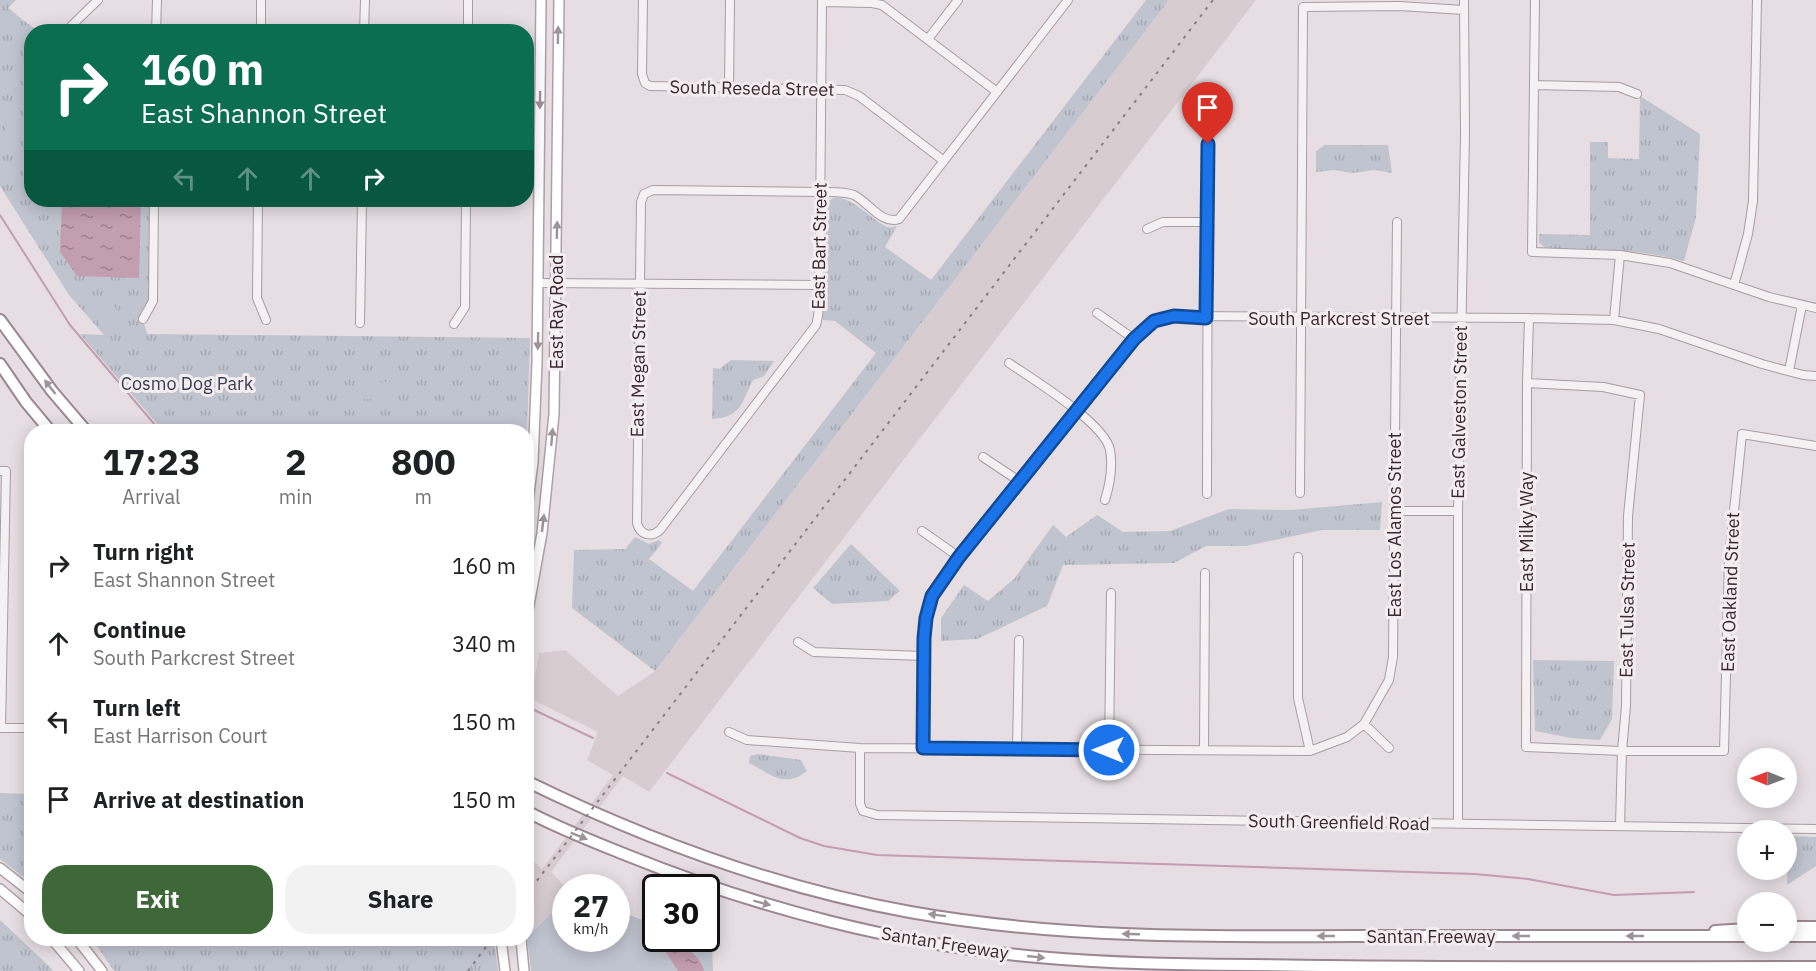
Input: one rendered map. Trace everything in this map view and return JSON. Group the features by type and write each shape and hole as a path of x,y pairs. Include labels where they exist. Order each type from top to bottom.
{"highway":[{"path":"0,320 52,391 80,424"},
{"path":"0,364 44,424"},
{"name":"Santan Freeway","path":"534,785 583,808 768,878 900,910 944,916 1064,931 1190,937 1737,936"},
{"name":"Santan Freeway","path":"534,815 555,827 664,870 751,900 865,929 935,943 1037,957 1153,963 1538,968 1816,967"},
{"path":"1797,927 1816,927"},
{"path":"1690,936 1737,928"},
{"path":"1797,936 1816,936"},
{"path":"1538,968 1602,971"}],"main road":[{"name":"East Ray Road","path":"534,440 541,0"},
{"name":"East Ray Road","path":"534,578 542,533 555,414 559,0"},
{"path":"0,868 24,887"},
{"path":"0,889 24,909"},
{"path":"58,946 79,971"},
{"path":"82,946 102,971"},
{"path":"502,946 505,971"},
{"path":"521,946 524,971"}],"street":[{"path":"73,24 98,0"},
{"path":"156,24 157,0"},
{"path":"261,0 261,24"},
{"path":"364,24 365,0"},
{"path":"468,0 468,24"},
{"name":"South Reseda Street","path":"643,0 642,75 645,83 658,87 842,89 856,94 944,161"},
{"path":"729,88 730,0"},
{"path":"928,39 958,0"},
{"path":"820,192 850,194 885,219 896,220 1068,0"},
{"name":"East Galveston Street","path":"1458,824 1458,511 1465,133 1464,0"},
{"path":"1535,0 1532,252 1620,255 1670,263 1769,297 1816,308"},
{"path":"1734,285 1748,234 1753,201 1757,0"},
{"path":"822,1 882,5 997,92"},
{"name":"East Bart Street","path":"645,534 654,534 660,530 812,332 818,316 822,1"},
{"path":"1300,493 1303,7 1399,3 1464,10"},
{"path":"1534,85 1619,87 1637,94"},
{"path":"1207,494 1208,125"},
{"name":"East Megan Street","path":"645,534 640,531 637,524 640,202 646,192 653,190 820,192"},
{"path":"143,319 153,302 154,207"},
{"path":"258,207 257,298 266,320"},
{"path":"360,323 362,207"},
{"path":"454,324 465,307 466,207"},
{"path":"1147,229 1163,222 1207,222"},
{"name":"East Los Alamos Street","path":"1365,724 1389,680 1393,657 1397,222"},
{"path":"1614,321 1620,255"},
{"path":"538,283 819,285"},
{"path":"1789,371 1802,305"},
{"path":"1097,313 1134,339"},
{"name":"South Parkcrest Street","path":"923,748 923,656 926,618 932,596 959,557 1134,339 1154,321 1174,316 1206,318 1528,318 1614,321 1659,328 1762,364 1816,375"},
{"name":"East Milky Way","path":"1528,318 1526,747 1622,751"},
{"path":"1009,363 1076,411 1102,433 1110,448 1111,481 1105,500"},
{"name":"East Tulsa Street","path":"1527,383 1603,387 1640,395 1628,516 1626,706 1620,826"},
{"name":"East Oakland Street","path":"1622,751 1724,751 1729,560 1742,434 1816,446"},
{"path":"983,457 1019,482"},
{"path":"3,471 1,728 24,728"},
{"path":"1394,511 1458,511"},
{"path":"922,531 959,557"},
{"path":"1299,557 1298,698 1310,751"},
{"path":"1204,750 1205,573"},
{"path":"1109,750 1111,593"},
{"path":"1017,750 1019,640"},
{"path":"798,642 814,652 923,656"},
{"path":"729,732 747,740 860,747 1310,751 1347,737 1365,724 1389,748"},
{"name":"South Greenfield Road","path":"860,747 860,804 863,811 877,815 1816,829"}],"shaded area":[{"path":"1169,0 1256,0 649,792 623,776 551,872 553,874 552,913 534,932 534,862 542,869 613,775 587,760 598,732 534,700 534,682 539,653 565,650 618,696 655,671"}],"green space":[{"name":"Cosmo Dog Park","path":"0,0 16,0 8,8 28,24 24,24 24,207 154,207 153,301 143,319 147,334 530,338 527,424 157,424 80,334 104,335 69,295 0,186"},
{"path":"1146,0 1169,0 655,671 572,608 574,550 625,549 635,537 649,544 659,540 662,543 649,559 693,591 876,353 835,321 823,320 825,206 831,199 847,200 882,224 889,227 897,226 885,247 931,280"},
{"path":"1640,96 1700,134 1696,217 1684,261 1615,250 1546,249 1539,242 1539,234 1590,235 1590,142 1608,142 1608,158 1639,159"},
{"path":"10,117 24,123 24,131 16,151 0,144"},
{"path":"1325,145 1388,145 1392,173 1374,170 1352,173 1334,170 1316,172 1316,151"},
{"path":"109,298 125,324 107,336 91,310"},
{"path":"731,360 774,361 764,376 753,380 743,402 735,412 722,418 712,419 713,368 719,369"},
{"path":"359,382 392,382 391,400 358,399"},
{"path":"1382,502 1380,530 1322,530 1246,546 1206,546 1174,563 1063,565 1047,606 977,639 941,641 941,618 964,585 988,601 1015,578 1053,525 1066,537 1097,515 1123,532 1170,531 1229,509 1291,510"},
{"path":"851,544 900,591 888,601 832,604 813,588"},
{"path":"1533,660 1614,661 1612,719 1600,740 1571,738 1535,731"},
{"path":"758,754 801,760 807,771 791,779 778,778 749,763 750,756"},
{"path":"0,793 24,794 24,878 0,859"},
{"path":"1797,836 1816,837 1816,866 1797,878"},
{"path":"552,912 552,952 630,952 630,915 642,920 642,952 712,952 713,971 531,971 528,946 534,946 534,931"},
{"path":"0,920 24,943 24,946 28,946 53,971 0,971"},
{"path":"97,946 495,946 498,971 114,971"}],"water":[{"path":"62,207 141,207 139,278 77,276 60,252"},
{"path":"666,952 691,952 704,971 678,971"}],"waterway":[{"path":"0,215 70,325 154,424"},
{"path":"534,710 593,738"},
{"path":"667,773 800,838 824,846 877,855 1475,874 1528,879 1614,895 1694,892"}],"railway":[{"path":"534,885 1213,0"},
{"path":"468,971 487,946"}],"route":[{"path":"1109,750 923,748 923,656 926,618 932,596 959,557 1134,339 1154,321 1174,316 1206,318 1208,144"}]}
